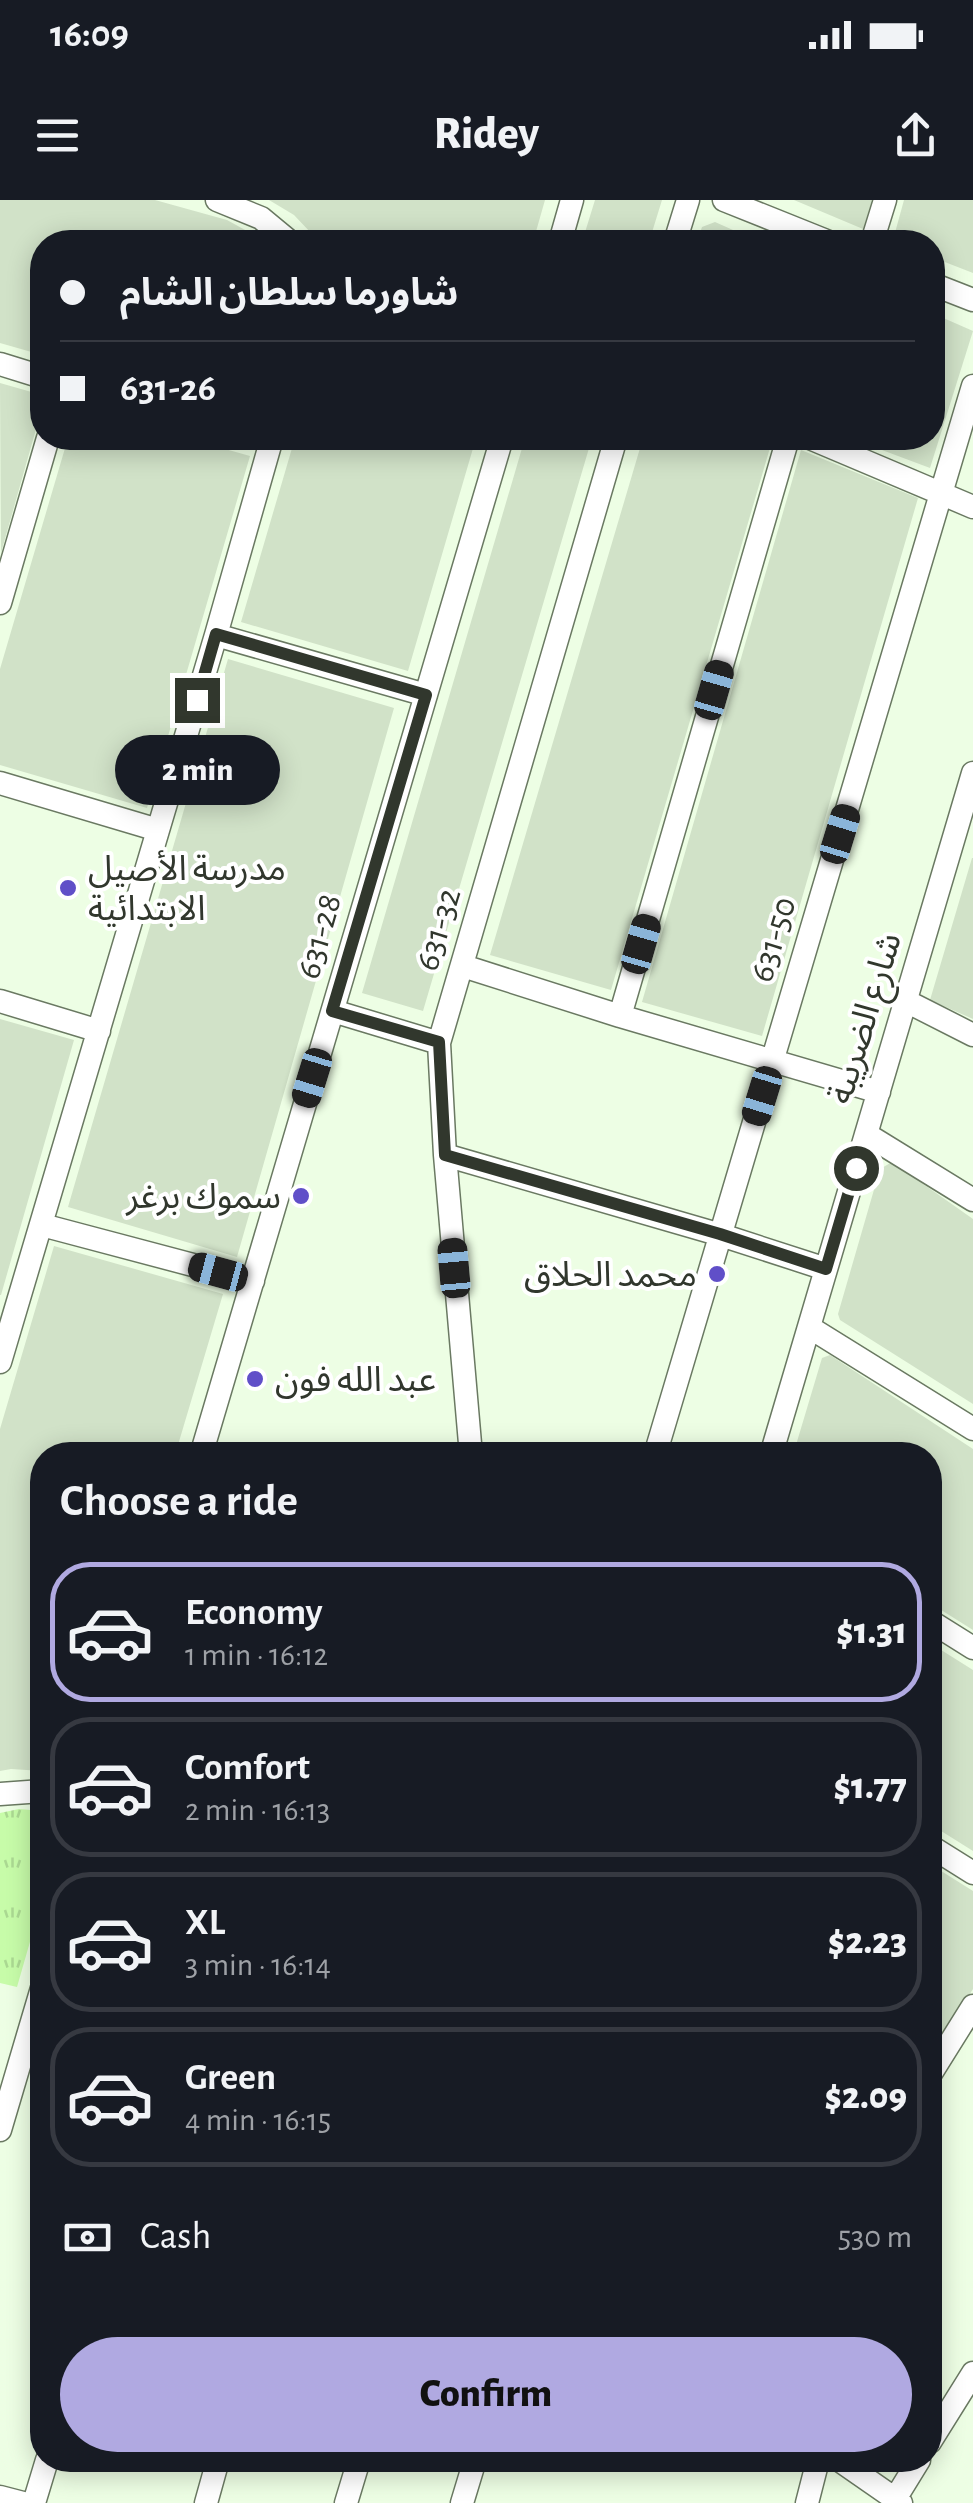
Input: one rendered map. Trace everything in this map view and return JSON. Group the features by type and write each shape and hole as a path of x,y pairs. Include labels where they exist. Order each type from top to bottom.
{"street":[{"path":"216,200 261,218 276,230"},
{"path":"563,230 572,200"},
{"path":"679,230 688,200"},
{"path":"724,200 798,230"},
{"path":"876,230 886,200"},
{"path":"945,289 973,300"},
{"path":"0,364 30,373"},
{"name":"631-50","path":"659,1442 973,386"},
{"path":"0,603 45,450"},
{"path":"0,1362 216,634 261,450"},
{"name":"631-28","path":"206,1442 498,450"},
{"name":"631-32","path":"469,1442 439,1042 612,450"},
{"path":"620,1016 785,450"},
{"path":"838,450 973,506"},
{"path":"216,634 426,695"},
{"name":"شارع الضريبة","path":"776,1442 878,1092 967,815 973,773"},
{"path":"0,783 158,830"},
{"path":"462,966 878,1092"},
{"path":"906,1001 973,1035"},
{"path":"0,1002 99,1031"},
{"path":"332,1011 439,1042"},
{"path":"866,1134 973,1200"},
{"path":"445,1155 720,1234 826,1269"},
{"path":"42,1224 252,1281"},
{"path":"809,1328 973,1429"},
{"path":"942,1629 973,1648"},
{"path":"0,1794 30,1792"},
{"path":"942,1854 973,1874"},
{"path":"942,2053 973,2006"},
{"path":"0,2130 30,2029"},
{"path":"942,2423 973,2373"},
{"path":"34,2503 43,2472"},
{"path":"206,2503 215,2472"},
{"path":"346,2503 355,2472"},
{"path":"462,2503 471,2472"},
{"path":"806,2503 815,2472"},
{"path":"857,2472 898,2501 913,2472"},
{"path":"0,2497 24,2503"}],"green space":[{"path":"30,1810 30,1942 17,1987 0,1983 0,1813"}],"building":[{"path":"0,200 155,200 227,220 245,230 30,230 30,352 0,343"},
{"path":"269,200 545,200 536,230 308,230 294,215"},
{"path":"595,200 662,200 653,230 586,230"},
{"path":"794,200 872,200 863,229"},
{"path":"904,200 973,200 973,273 945,262 945,230 896,230"},
{"path":"715,222 733,230 701,230"},
{"path":"945,319 973,331 945,420"},
{"path":"0,383 30,392 30,450 1,553"},
{"path":"64,450 229,450 250,456 147,808 0,765 0,669"},
{"path":"291,450 472,450 408,671 241,622"},
{"path":"521,450 588,450 423,1011 362,993"},
{"path":"639,450 769,450 611,990 490,955"},
{"path":"801,450 918,498 762,1036 642,1002"},
{"path":"882,450 936,450 930,468"},
{"path":"228,659 394,708 237,1257 68,1207"},
{"path":"973,858 973,1019 930,1000"},
{"path":"0,1019 74,1040 1,1295 0,1295"},
{"path":"892,1162 973,1219 973,1404 840,1320 838,1314 880,1169"},
{"path":"54,1246 223,1294 179,1442 30,1442 30,1770 0,1771 0,1429"},
{"path":"830,1355 973,1449 973,1630 942,1611 942,1442 797,1442 822,1358"},
{"path":"942,1651 973,1670 973,1851 942,1832"},
{"path":"942,1872 973,1891 973,1989 942,2038"}],"place":[{"name":"مدرسة الأصيل الابتدائية","path":"68,888"},
{"name":"سموك برغر","path":"301,1196"},
{"name":"محمد الحلاق","path":"717,1274"},
{"name":"عبد الله فون","path":"255,1379"}],"route":[{"path":"197,700 216,634 426,695 332,1011 439,1042 445,1155 720,1234 826,1269 856,1168"}]}
